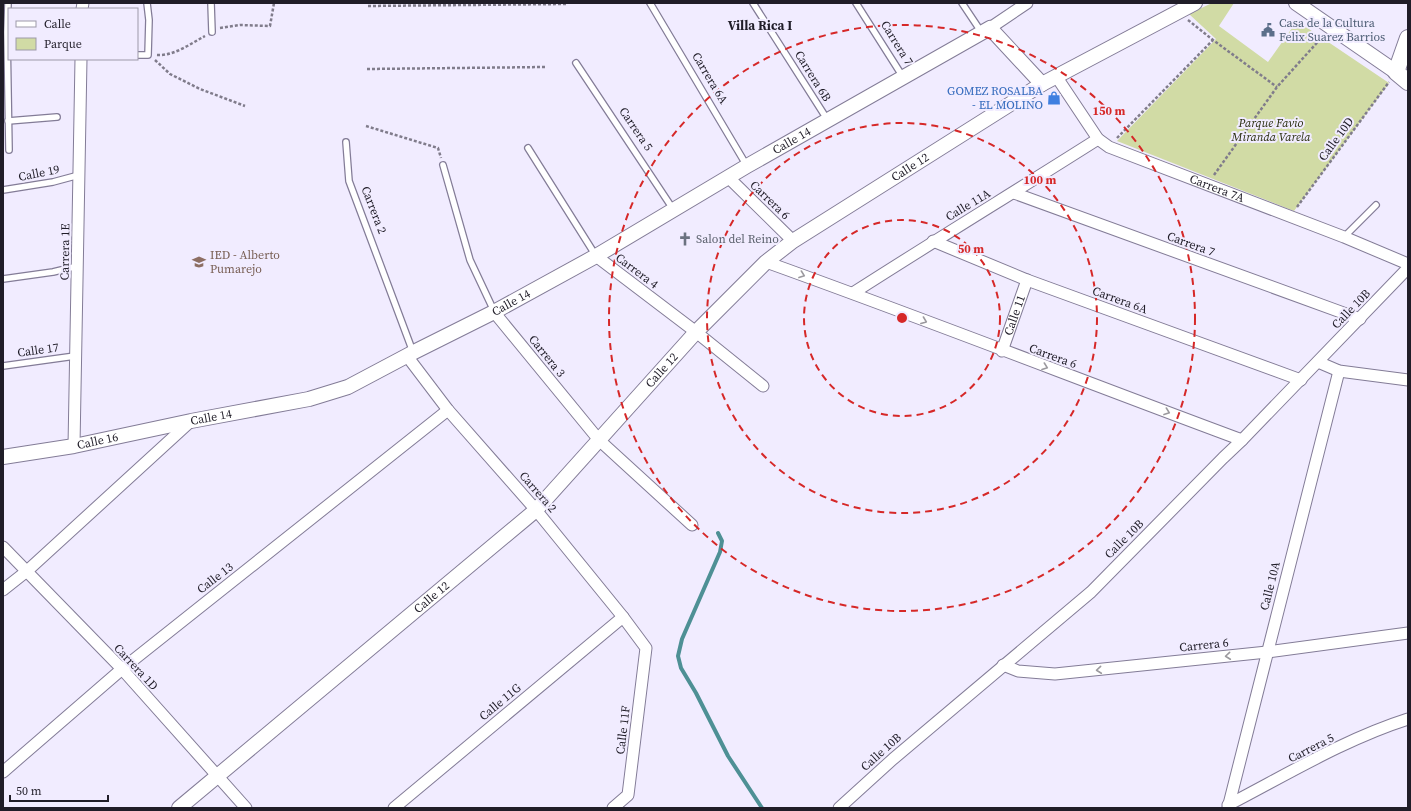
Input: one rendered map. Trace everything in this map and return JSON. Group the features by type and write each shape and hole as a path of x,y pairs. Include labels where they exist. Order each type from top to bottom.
{"main road":[{"path":"1402,77 1408,38"}],"street":[{"name":"Calle 14","path":"3,590 27,571 191,421 309,399 348,387 494,312 596,256 748,166 986,30 1027,3"},
{"name":"Calle 12","path":"179,808 536,510 696,332 766,262 793,241 1042,84 1195,3"},
{"path":"1296,3 1402,77"},
{"path":"986,30 1042,84"},
{"name":"Carrera 1E","path":"74,446 81,60"},
{"name":"Carrera 7A","path":"1056,76 1098,139 1109,147 1344,237 1408,264"},
{"name":"Calle 11A","path":"853,293 933,241 1014,193 1098,139"},
{"name":"Carrera 6","path":"728,178 793,241"},
{"name":"Carrera 7","path":"1014,193 1360,319"},
{"name":"Carrera 6A","path":"933,241 1027,280 1301,380"},
{"name":"Carrera 4","path":"596,256 696,332 763,386"},
{"name":"Carrera 6","path":"766,262 853,293 1002,351 1242,440"},
{"name":"Calle 10B","path":"839,808 893,759 1090,592 1301,380 1408,268"},
{"name":"Calle 11","path":"1002,351 1027,280"},
{"name":"Carrera 3","path":"494,312 599,440 692,525"},
{"name":"Carrera 2","path":"410,354 448,410 536,510 623,617 646,648"},
{"path":"1318,362 1339,371 1408,380"},
{"name":"Calle 10A","path":"1228,807 1339,371"},
{"name":"Calle 13","path":"3,772 122,669 448,410"},
{"name":"Calle 16","path":"3,457 74,446 191,421"},
{"name":"Carrera 1D","path":"3,548 122,669 246,808"},
{"name":"Calle 11G","path":"394,808 623,617"},
{"name":"Carrera 6","path":"1003,665 1018,671 1055,674 1267,652 1408,633"},
{"name":"Calle 11F","path":"627,808 646,648"},
{"name":"Carrera 5","path":"1228,807 1336,749 1388,726 1408,719"},
{"path":"613,808 628,795"}],"lane":[{"path":"8,3 9,150"},
{"path":"138,54 148,55 149,20 147,3"},
{"path":"211,3 212,32"},
{"name":"Carrera 6A","path":"650,3 748,166"},
{"name":"Carrera 6B","path":"753,3 828,121"},
{"name":"Carrera 7","path":"856,3 903,77"},
{"path":"962,3 986,30"},
{"name":"Carrera 5","path":"576,63 674,210"},
{"path":"8,121 57,117"},
{"name":"Carrera 2","path":"346,142 349,181 410,354"},
{"name":"Carrera 4","path":"528,148 596,256"},
{"name":"Carrera 3","path":"443,165 470,260 494,312"},
{"name":"Calle 19","path":"3,190 53,182 80,175"},
{"path":"1344,237 1376,205"},
{"path":"3,279 52,272 78,266"},
{"name":"Calle 17","path":"3,366 75,356"}],"path":[{"path":"368,6 567,4"},
{"path":"1178,11 1213,40 1277,87"},
{"path":"1207,185 1277,87 1331,26"},
{"path":"1109,147 1213,40"},
{"path":"148,55 170,74 200,89 245,106"},
{"path":"367,69 546,67"},
{"name":"Calle 10D","path":"1290,216 1402,77"},
{"path":"366,126 438,148 443,165"}],"green space":[{"name":"Parque Favio Miranda Varela","path":"1212,3 1234,3 1219,26 1268,62 1297,21 1389,83 1294,211 1117,141 1216,39 1189,14"}],"waterway":[{"path":"718,533 722,541 720,552 682,639 678,656 681,668 696,693 728,756 762,808"}],"place":[{"name":"Casa de la Cultura Felix Suarez Barrios","path":"1268,30"},
{"name":"GOMEZ ROSALBA - EL MOLINO","path":"1054,98"},
{"name":"Salon del Reino","path":"685,239"},
{"name":"IED - Alberto Pumarejo","path":"199,262"}],"district":[{"name":"Villa Rica I","path":"760,25"}]}
